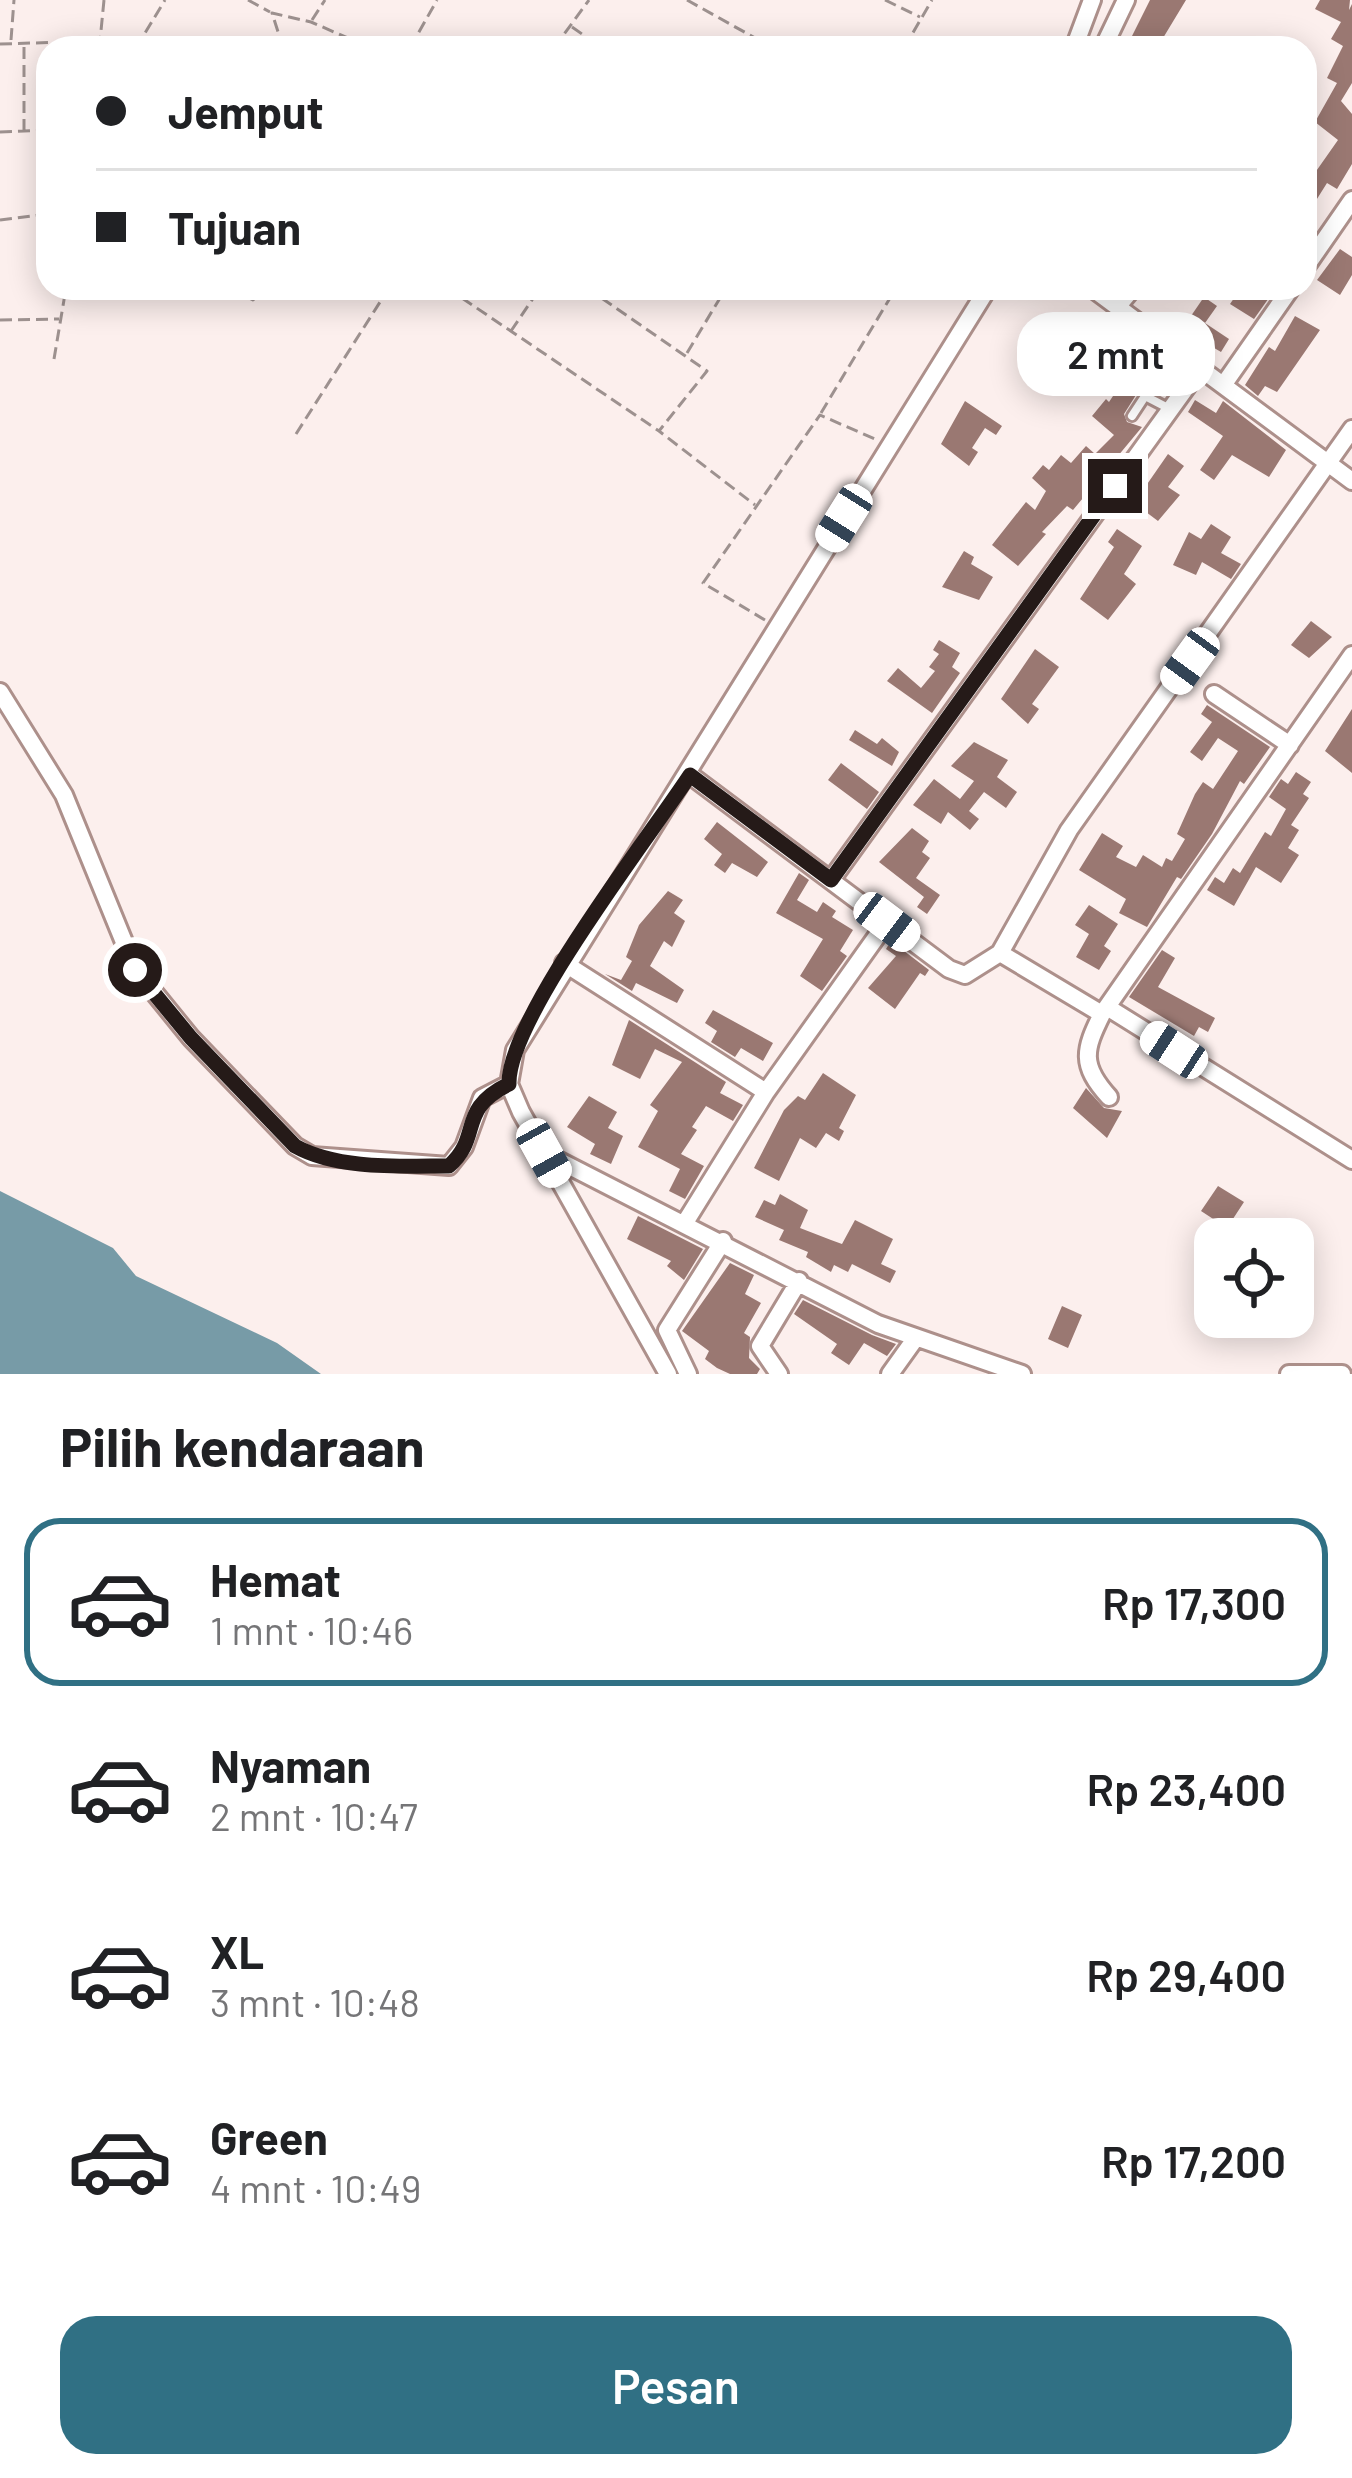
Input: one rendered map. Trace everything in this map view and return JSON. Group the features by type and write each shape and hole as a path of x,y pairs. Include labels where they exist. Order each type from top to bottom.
{"street":[{"path":"1078,36 1092,0"},
{"path":"1109,36 1126,0"},
{"path":"1317,251 1352,200"},
{"path":"668,1374 509,1084 514,1050 564,964 690,775 776,626 980,300"},
{"path":"1108,300 1338,469"},
{"path":"1117,307 1123,300"},
{"path":"1224,384 1283,300"},
{"path":"831,880 1201,368"},
{"path":"690,775 965,975 1000,953 1069,830 1338,469 1352,429"},
{"path":"1109,1097 1085,1062 1085,1048 1105,1011 1352,655"},
{"path":"0,692 64,795 135,970 191,1038 295,1146 312,1156 383,1165 449,1166 464,1147 475,1109 509,1084"},
{"path":"1214,694 1290,745"},
{"path":"686,1221 766,1091 887,922"},
{"path":"1000,953 1352,1160"},
{"path":"564,964 766,1091"},
{"path":"544,1153 915,1339 1022,1374"},
{"path":"688,1374 667,1330 722,1240"},
{"path":"778,1374 761,1355 760,1346 799,1281"},
{"path":"890,1374 915,1339"},
{"path":"1289,1374 1342,1374"}],"lane":[{"path":"1132,416 1155,381"},
{"path":"1145,395 1172,410"}],"path":[{"path":"10,44 14,0"},
{"path":"100,36 104,0"},
{"path":"143,36 164,0"},
{"path":"248,0 272,13 343,36"},
{"path":"311,22 325,0"},
{"path":"417,36 437,0"},
{"path":"563,36 589,0"},
{"path":"687,0 751,36"},
{"path":"885,0 922,18"},
{"path":"911,36 932,0"},
{"path":"272,13 279,36"},
{"path":"570,26 585,36"},
{"path":"24,43 24,131"},
{"path":"0,44 36,43"},
{"path":"0,132 36,130"},
{"path":"0,220 36,216"},
{"path":"54,359 64,300"},
{"path":"296,434 381,300"},
{"path":"465,300 659,430 757,506"},
{"path":"511,331 532,300"},
{"path":"604,300 707,371 659,430"},
{"path":"685,356 720,300"},
{"path":"776,626 704,583 820,415 889,300"},
{"path":"0,320 61,319"},
{"path":"820,415 889,446"}],"water":[{"path":"0,1191 113,1248 136,1276 277,1343 321,1374 0,1374"}],"building":[{"path":"1150,0 1186,0 1164,36 1132,36"},
{"path":"1320,0 1350,0 1349,10 1352,4 1352,83 1341,101 1352,114 1352,164 1337,189 1327,183 1317,199 1317,170 1338,140 1317,118 1337,83 1327,78 1343,46 1331,39 1341,22 1315,9"},
{"path":"1340,249 1352,257 1352,275 1340,295 1317,280"},
{"path":"1202,300 1208,300 1217,306 1205,323 1229,339 1221,352 1182,329"},
{"path":"1233,300 1267,300 1254,319 1230,304"},
{"path":"1295,316 1320,330 1277,392 1265,386 1258,396 1245,385 1269,347 1275,351"},
{"path":"1147,345 1182,371 1173,384 1154,371 1148,376 1124,414 1127,422 1142,427 1073,510 1067,506 1042,532 1046,534 1018,566 992,545 1026,502 1035,510 1046,491 1032,478 1043,465 1049,470 1061,455 1071,463 1086,446 1095,454 1114,435 1092,416 1106,399 1109,402"},
{"path":"1195,400 1216,413 1223,401 1286,450 1269,477 1232,455 1214,480 1200,470 1223,436 1188,412"},
{"path":"965,401 1002,426 996,435 985,428 972,448 978,452 969,466 941,444"},
{"path":"1168,454 1184,466 1168,487 1180,495 1158,521 1134,503"},
{"path":"1211,524 1231,537 1221,553 1241,564 1231,579 1202,562 1196,575 1173,565 1189,532 1201,539"},
{"path":"1117,529 1142,546 1124,574 1136,584 1108,620 1080,599 1114,547 1108,542"},
{"path":"964,551 974,557 971,564 993,577 979,600 942,587"},
{"path":"1311,621 1332,637 1309,658 1291,645"},
{"path":"939,640 960,653 952,667 960,673 932,713 887,681 898,668 921,688 935,671 929,667 939,654 933,650"},
{"path":"1035,649 1059,667 1032,704 1039,709 1028,724 1001,699"},
{"path":"1207,705 1270,747 1244,784 1240,781 1212,834 1181,879 1177,877 1147,927 1119,913 1126,899 1079,870 1102,833 1123,846 1116,857 1136,867 1143,855 1162,867 1166,858 1172,861 1185,839 1177,834 1195,794 1203,782 1213,789 1238,751 1218,738 1202,761 1190,752 1212,722 1201,714"},
{"path":"1352,709 1352,773 1325,751"},
{"path":"855,730 877,744 882,738 899,752 892,766 849,740"},
{"path":"974,742 1008,760 997,777 1017,792 1006,808 984,792 969,811 979,819 970,830 948,812 941,824 913,805 934,779 960,799 974,781 951,766"},
{"path":"841,763 879,792 867,809 828,780"},
{"path":"1296,772 1311,782 1303,794 1309,798 1291,825 1299,830 1288,848 1299,855 1281,883 1256,867 1234,906 1207,890 1215,877 1224,883 1233,868 1240,873 1265,832 1271,836 1286,809 1269,797 1281,779 1288,784"},
{"path":"717,822 768,862 757,877 732,863 725,873 714,865 722,854 704,839"},
{"path":"912,828 929,841 922,852 930,858 916,878 940,895 927,914 917,907 924,897 879,862"},
{"path":"799,873 809,880 797,900 817,912 823,902 836,911 832,917 853,930 840,951 847,956 822,991 800,976 823,939 776,913"},
{"path":"668,891 683,900 674,913 685,921 672,947 664,941 650,966 684,990 677,1003 636,983 632,991 605,974 621,980 632,961 626,957 639,925"},
{"path":"1089,905 1118,924 1104,946 1111,951 1099,970 1076,957 1089,934 1075,925"},
{"path":"891,941 929,970 925,976 920,973 895,1009 868,988 896,956 886,949"},
{"path":"1162,950 1175,958 1158,987 1215,1018 1208,1032 1199,1027 1194,1036 1129,997"},
{"path":"713,1010 773,1043 763,1061 741,1048 735,1057 711,1042 717,1031 705,1023"},
{"path":"629,1020 726,1082 720,1093 743,1105 733,1121 706,1106 692,1127 697,1130 681,1154 704,1166 685,1199 669,1191 680,1169 638,1147 658,1111 650,1105 682,1062 655,1049 640,1079 612,1065"},
{"path":"823,1073 856,1095 839,1128 844,1131 839,1141 826,1133 816,1148 800,1138 779,1181 754,1168 784,1110 798,1096 805,1100"},
{"path":"1086,1088 1104,1108 1122,1111 1107,1138 1073,1108"},
{"path":"589,1096 617,1112 608,1128 623,1136 611,1164 590,1154 595,1144 567,1127"},
{"path":"1218,1186 1244,1202 1234,1218 1212,1218 1201,1211"},
{"path":"780,1194 808,1210 800,1228 842,1244 855,1220 893,1239 881,1264 896,1271 890,1283 852,1264 848,1272 834,1265 831,1272 806,1257 808,1252 779,1240 784,1230 755,1217 764,1200 775,1205"},
{"path":"638,1216 703,1249 684,1280 667,1266 671,1261 627,1239"},
{"path":"730,1263 754,1275 745,1294 761,1303 744,1333 750,1337 749,1358 760,1369 757,1374 730,1374 717,1368 705,1359 709,1351 682,1331"},
{"path":"803,1300 896,1344 887,1356 864,1343 849,1365 831,1353 837,1344 794,1314"},
{"path":"1062,1306 1082,1315 1068,1348 1048,1339"}],"route":[{"path":"135,970 191,1038 295,1146 312,1156 449,1166 464,1147 482,1099 509,1084 514,1050 564,964 690,775 831,880 1115,486"}]}
